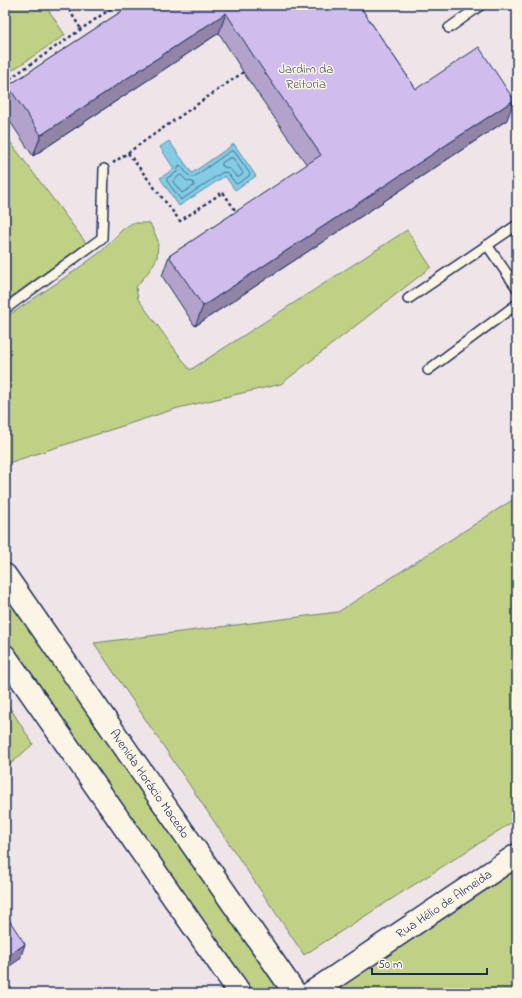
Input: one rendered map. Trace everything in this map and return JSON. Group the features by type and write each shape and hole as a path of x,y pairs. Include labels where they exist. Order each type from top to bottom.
{"street":[{"name":"Avenida Horácio Macedo","path":"5,575 295,993"},
{"path":"5,656 240,993"},
{"name":"Rua Hélio de Almeida","path":"311,993 517,855"}],"lane":[{"path":"449,28 481,5"},
{"path":"5,309 102,238 104,169"},
{"path":"408,299 517,225"},
{"path":"487,245 517,288"},
{"path":"428,370 517,304"}],"path":[{"path":"66,5 81,29"},
{"path":"5,82 116,5"},
{"path":"104,169 247,70"},
{"path":"128,153 180,221 223,192 240,219"}],"shaded area":[{"path":"5,5 517,5 517,993 5,993"}],"green space":[{"path":"5,5 45,5 65,35 5,75"},
{"path":"5,135 86,243 5,301"},
{"path":"132,223 150,223 158,241 157,258 150,270 136,287 138,299 190,370 407,230 431,267 281,384 178,408 5,464 5,318 102,251 122,230"},
{"path":"517,497 517,819 304,955 94,643 338,612"},
{"path":"5,575 295,993 240,993 5,656"},
{"path":"5,700 33,744 5,769"},
{"path":"517,866 517,993 317,993"}],"water":[{"path":"169,141 192,173 234,144 256,176 235,190 225,176 179,206 160,178 174,169 160,147"}],"building":[{"path":"131,5 359,5 416,89 479,47 514,100 203,306 169,256 321,155 226,13 41,135 8,86"},
{"path":"5,914 25,944 5,958"}],"park label":[{"name":"Jardim da Reitoria","path":"306,76"}]}
